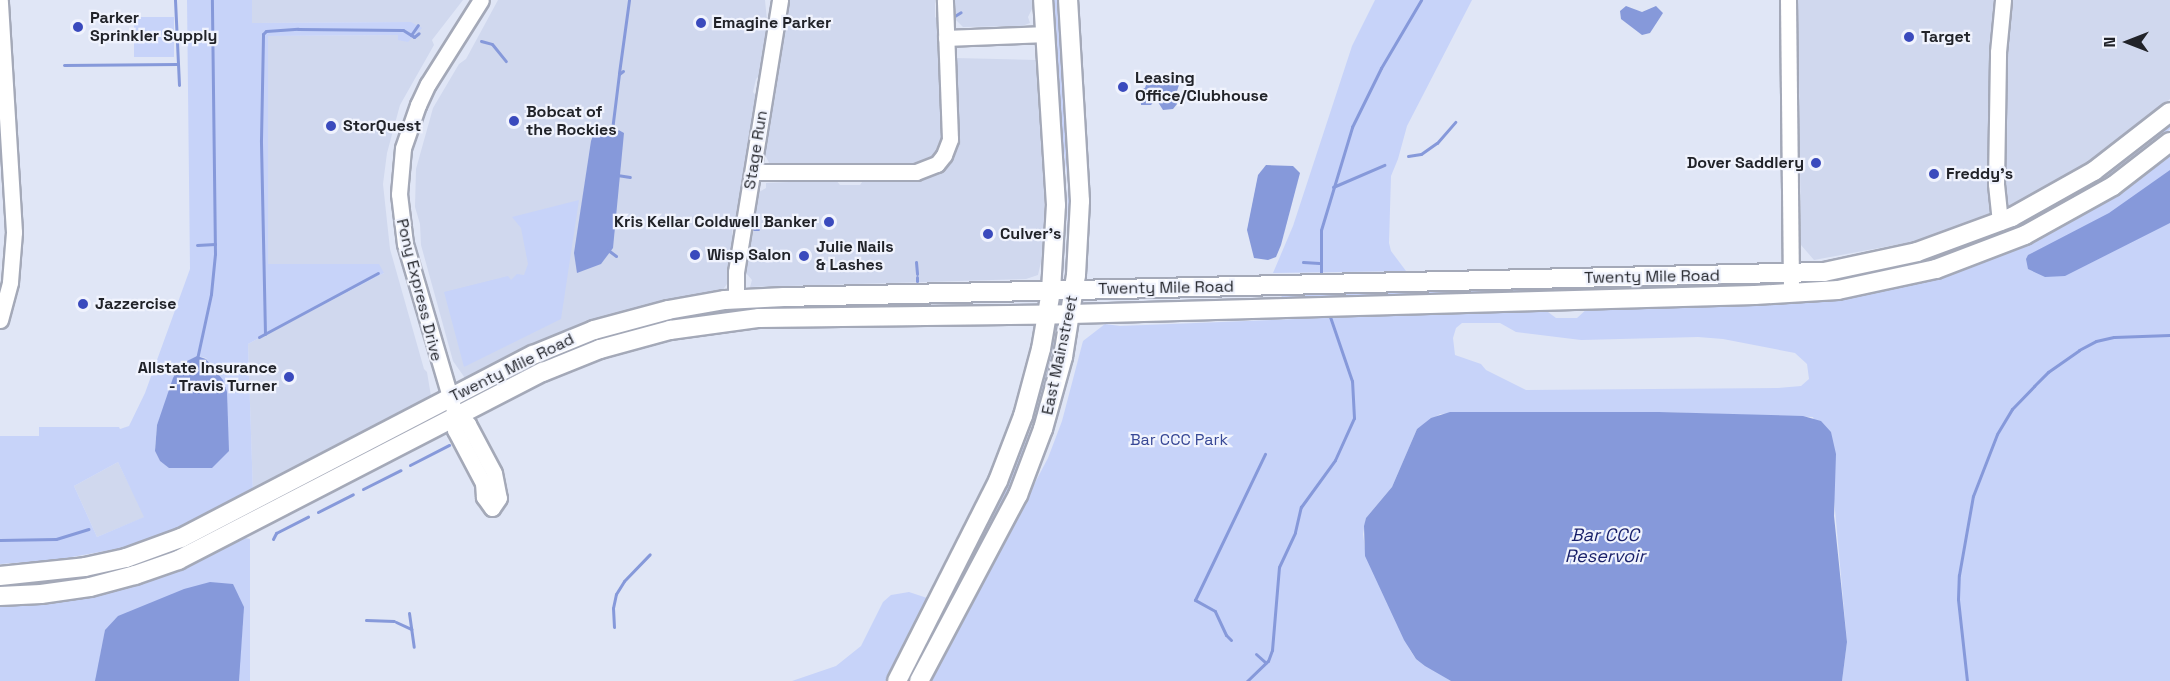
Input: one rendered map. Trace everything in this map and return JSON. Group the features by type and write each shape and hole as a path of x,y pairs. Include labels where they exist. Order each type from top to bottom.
{"main road":[{"name":"East Mainstreet","path":"897,681 1003,468 1027,403 1047,315 1051,291 1056,184 1044,0"},
{"name":"East Mainstreet","path":"919,681 1002,528 1025,478 1054,394 1074,290 1080,186 1068,0"},
{"name":"Twenty Mile Road","path":"0,576 65,571 150,550 205,525 532,355 594,330 686,306 736,300 1824,272 1885,260 1954,240 2000,222 2050,197 2094,171 2170,112"},
{"name":"Twenty Mile Road","path":"0,596 41,594 90,587 178,560 537,375 585,354 646,336 699,324 759,318 1047,315 1838,290 1894,279 1966,259 2038,229 2113,186 2170,142"},
{"path":"1894,279 1904,268 1993,240 2000,229 2000,222"}],"street":[{"path":"0,0 14,232 0,320"},
{"name":"Pony Express Drive","path":"456,417 448,398 405,244 399,210 399,177 406,138 423,94 481,0"},
{"name":"Stage Run","path":"736,300 736,272 780,0"},
{"path":"753,172 788,174 916,172 933,167 944,155 950,139 945,0"},
{"path":"1788,0 1791,293"},
{"path":"2000,222 1996,184 1998,52 2003,0"},
{"path":"946,38 1046,34"},
{"path":"456,417 468,424 496,480 499,498 492,508 484,497 480,476 455,430 456,417"}],"shaded area":[{"path":"252,0 463,0 432,40 434,45 400,105 387,153 383,184 390,249 424,369 427,372 431,396 425,403 253,493 248,344 384,273 268,264 268,36 398,35 408,42 411,22 252,23"},
{"path":"498,0 765,0 768,30 761,74 756,79 753,92 757,97 737,220 732,226 733,245 727,284 722,291 467,381 453,361 421,245 420,224 415,207 416,169 433,108 459,64 466,59"},
{"path":"788,0 935,0 935,17 939,20 944,137 934,158 916,166 770,165 763,150"},
{"path":"951,0 1033,0 1033,7 1028,17 1030,23 1022,26 963,27 953,17"},
{"path":"1798,0 2170,0 2170,99 2111,148 2056,183 1978,220 1917,241 1814,260 1801,245"},
{"path":"955,58 1037,60 1045,189 1043,253 1038,275 1026,279 750,287 752,280 746,273 759,192 766,188 766,183 836,180 840,185 860,185 864,179 939,168"},
{"path":"118,462 145,517 97,537 74,486"}],"green space":[{"path":"187,0 252,0 252,23 411,22 422,28 408,42 398,40 398,35 268,36 268,264 379,264 384,273 248,344 253,493 169,535 133,546 55,560 0,564 0,436 39,436 39,427 119,427 120,429 129,426 145,393 190,269","holes":["197,356 206,358 213,369 212,468 170,468 160,461 155,451 157,425 182,364","118,462 144,517 97,537 74,486"]},
{"path":"1050,0 1062,0 1072,152 1070,258 1067,271 1068,183 1056,88"},
{"path":"1375,0 1472,0 1407,126 1391,176 1389,243 1391,251 1406,271 1273,273 1293,226 1352,46"},
{"path":"134,17 174,17 174,57 134,57"},
{"path":"2170,124 2170,129 2155,145 2105,184 2004,236 2007,229 2093,183"},
{"name":"Bar CCC Park","path":"2170,150 2170,681 1842,681 1847,642 1834,499 1813,417 1659,412 1475,412 1440,414 1417,429 1392,487 1366,518 1363,534 1366,556 1410,650 1416,659 1451,681 930,681 1048,458 1062,421 1083,341 1105,324 1120,326 1544,309 1556,318 1577,318 1588,308 1927,278","holes":["1462,323 1500,323 1516,332 1581,340 1698,337 1723,339 1795,353 1807,364 1809,379 1801,386 1778,388 1526,390 1486,370 1481,364 1455,355 1453,338 1456,328"]},
{"path":"579,200 561,319 464,367 444,292 508,276 511,280 517,274 524,275 528,264 521,228 512,217"},
{"path":"1684,283 1636,291 1283,299 1280,294"},
{"path":"869,304 870,309 753,312 550,360 590,340 622,328 722,307"},
{"path":"1052,337 1055,340 1047,375 1007,502 912,681 904,681"},
{"path":"241,537 250,539 250,681 0,681 0,603"},
{"path":"909,592 927,598 927,608 888,681 792,681 836,666 861,646 883,602 891,595"}],"water":[{"path":"1626,6 1642,12 1656,6 1663,13 1650,33 1642,35 1621,19 1620,11"},
{"path":"1176,81 1179,85 1175,97 1177,104 1173,109 1163,110 1156,99 1151,105 1141,105 1140,89 1145,88 1146,85 1167,84"},
{"path":"615,128 624,133 613,248 601,264 577,273 574,253 591,141 594,133 601,129"},
{"path":"1266,165 1293,166 1300,173 1281,245 1276,257 1268,260 1254,258 1247,230 1258,175"},
{"path":"2170,170 2170,223 2065,276 2045,277 2028,269 2026,259 2028,255 2109,213"},
{"path":"197,356 206,359 223,380 227,392 229,451 212,468 169,468 160,461 155,451 157,425 173,378 181,364"},
{"name":"Bar CCC Reservoir","path":"1450,412 1659,412 1803,416 1821,421 1831,432 1836,454 1834,516 1847,642 1842,681 1451,681 1425,666 1416,659 1404,640 1365,556 1364,526 1366,518 1392,487 1417,429 1431,418"},
{"path":"210,582 233,584 244,607 239,681 95,681 105,630 118,616 184,589"}],"waterway":[{"path":"175,0 179,85"},
{"path":"197,359 211,294 215,254 212,0"},
{"path":"619,73 629,0"},
{"path":"1321,278 1321,230 1352,127 1381,68 1421,0"},
{"path":"953,17 961,12"},
{"path":"411,35 418,25"},
{"path":"265,334 261,140 263,34 266,31 298,29 403,30 414,37 419,33"},
{"path":"481,41 492,44 506,61"},
{"path":"64,65 177,64"},
{"path":"612,130 619,74 623,71"},
{"path":"1408,156 1421,154 1437,143 1455,122"},
{"path":"1333,187 1384,165"},
{"path":"617,175 630,177"},
{"path":"613,223 623,224"},
{"path":"197,245 215,244"},
{"path":"608,250 616,256"},
{"path":"916,262 917,274"},
{"path":"1303,262 1319,263"},
{"path":"259,337 378,273"},
{"path":"1247,681 1268,661 1272,650 1279,567 1295,532 1301,507 1335,460 1354,418 1352,381 1329,314"},
{"path":"1967,681 1958,599 1959,575 1973,496 1997,434 2012,409 2034,386 2048,372 2079,350 2096,341 2114,337 2170,335"},
{"path":"410,465 449,445"},
{"path":"1231,640 1226,635 1215,611 1195,600 1265,454"},
{"path":"363,489 401,470"},
{"path":"318,512 353,494"},
{"path":"273,539 276,533 308,517"},
{"path":"0,540 56,539 88,529"},
{"path":"614,627 613,608 616,594 624,581 650,554"},
{"path":"409,613 414,647"},
{"path":"366,620 394,621"},
{"path":"396,622 411,629"},
{"path":"1256,654 1266,663"}],"place":[{"name":"Emagine Parker","path":"701,23"},
{"name":"Parker Sprinkler Supply","path":"78,27"},
{"name":"Target","path":"1909,37"},
{"name":"Leasing Office/Clubhouse","path":"1123,87"},
{"name":"Bobcat of the Rockies","path":"514,121"},
{"name":"StorQuest","path":"331,126"},
{"name":"Dover Saddlery","path":"1816,163"},
{"name":"Freddy's","path":"1934,174"},
{"name":"Kris Kellar Coldwell Banker","path":"829,222"},
{"name":"Culver's","path":"988,234"},
{"name":"Wisp Salon","path":"695,255"},
{"name":"Julie Nails & Lashes","path":"804,256"},
{"name":"Jazzercise","path":"83,304"},
{"name":"Allstate Insurance - Travis Turner","path":"289,377"}]}
